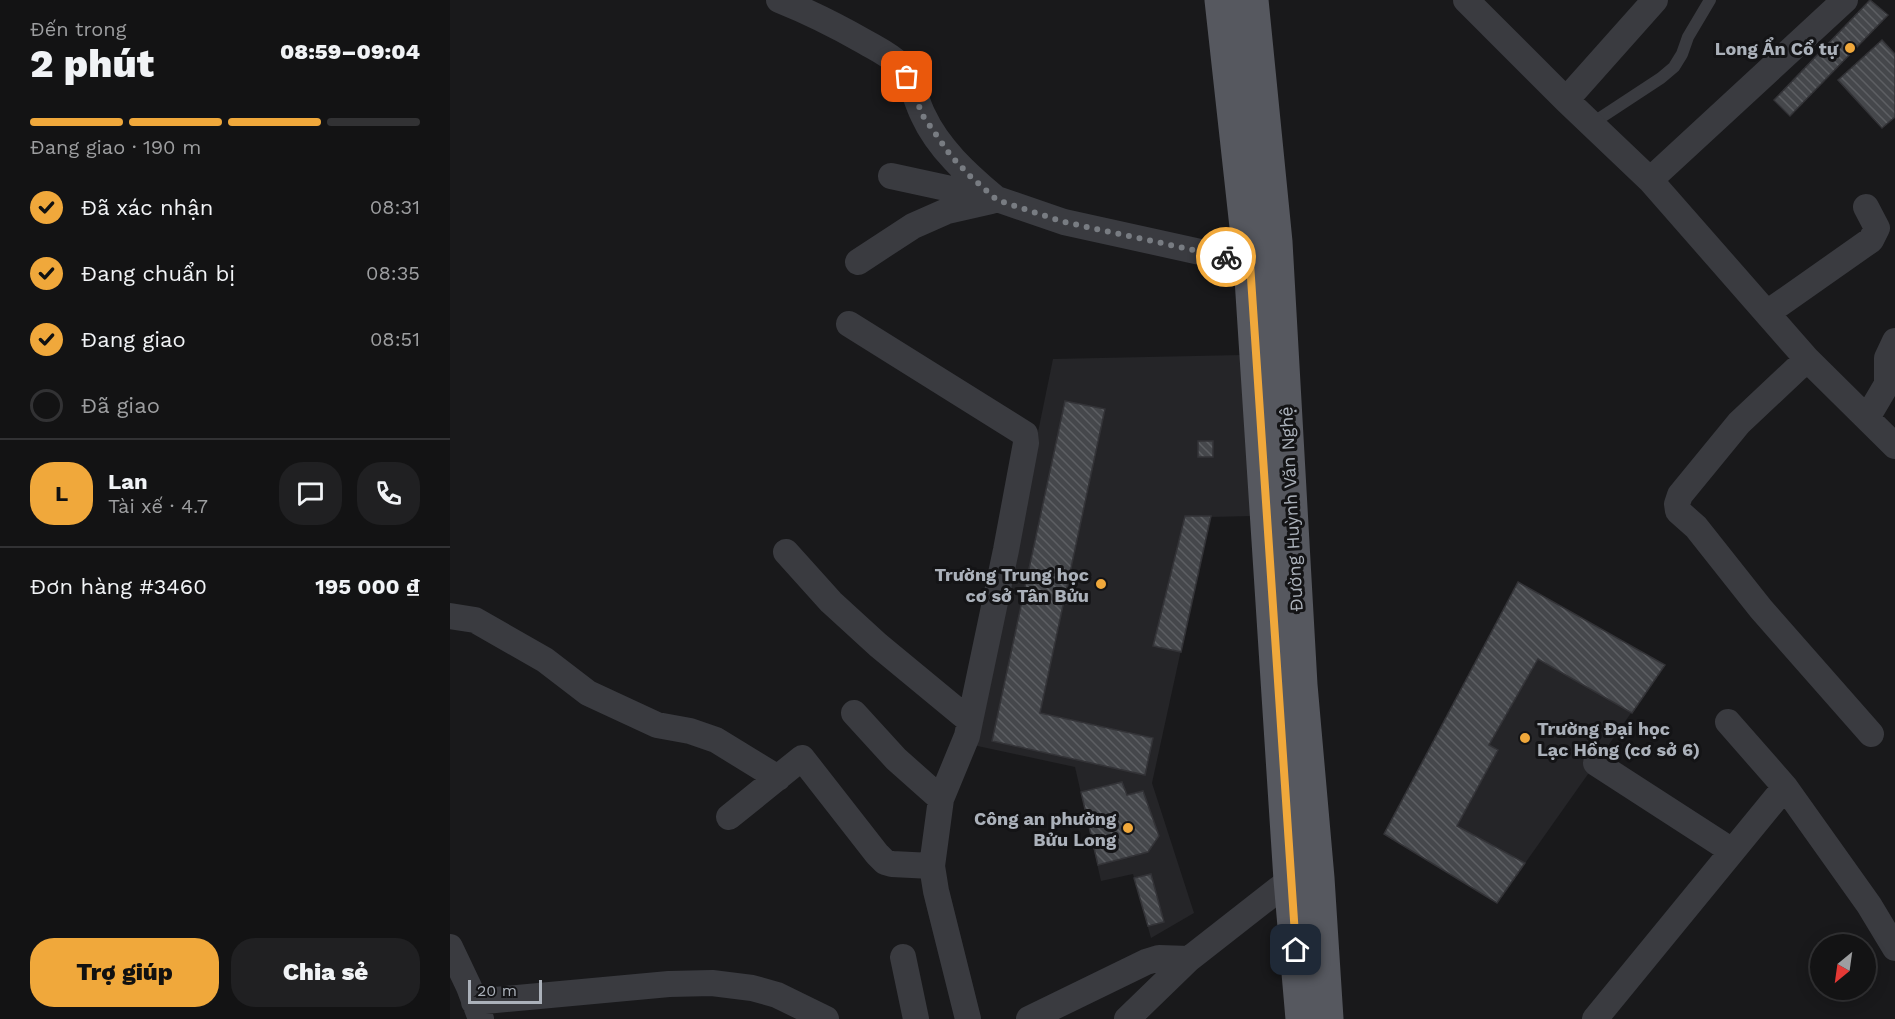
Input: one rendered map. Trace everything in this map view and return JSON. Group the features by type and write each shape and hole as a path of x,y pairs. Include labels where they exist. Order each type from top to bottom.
{"main road":[{"name":"Đường Huỳnh Văn Nghệ","path":"1221,0 1250,263 1304,879 1327,1019"},
{"name":"Đường Huỳnh Văn Nghệ","path":"1252,0 1276,242 1301,685 1304,879 1302,1019"}],"street":[{"path":"779,0 823,18 888,55 900,65 923,116 933,131 951,156 997,200"},
{"path":"1466,0 1650,180 1807,359 1895,447"},
{"path":"1566,100 1655,0"},
{"path":"1650,180 1845,0"},
{"path":"891,176 997,200 1064,222 1250,263"},
{"path":"858,262 921,222 947,211 997,200"},
{"path":"1767,313 1871,240 1877,228 1866,207"},
{"path":"849,324 1025,434 1026,443 1006,550 967,736 941,799 932,867 968,1019"},
{"path":"1867,418 1887,384 1887,358 1895,341"},
{"path":"1807,359 1739,423 1680,495 1677,504 1678,511 1696,527 1761,609 1871,734"},
{"path":"786,552 831,602 878,645 970,721"},
{"path":"450,616 475,620 545,660 588,693 657,725 690,731 716,740 778,778"},
{"path":"854,713 896,759 941,799"},
{"path":"1728,722 1785,787 1869,904 1895,948"},
{"path":"729,817 802,758 885,862 932,867"},
{"path":"1596,763 1732,851"},
{"path":"1595,1019 1785,787"},
{"path":"1127,1019 1189,959 1304,879"},
{"path":"450,947 478,1011 669,984 712,983 752,988 777,995 826,1019"},
{"path":"903,957 915,1019"},
{"path":"1029,1019 1146,962 1159,958 1189,959"}],"lane":[{"path":"1591,124 1674,67 1688,37 1710,0"}],"shaded area":[{"name":"Trường Trung học cơ sở Tân Bửu","path":"1242,355 1252,516 1210,517 1152,783 1194,913 1151,938 1133,874 1101,881 1075,767 973,745 1053,359"},
{"name":"Trường Đại học Lạc Hồng (cơ sở 6)","path":"1518,582 1665,665 1497,903 1384,834"}],"building":[{"path":"1870,0 1888,15 1790,116 1774,100"},
{"path":"1882,40 1895,54 1895,117 1882,128 1838,80"},
{"path":"1065,401 1105,409 1040,713 1153,738 1145,775 992,741"},
{"path":"1198,441 1213,441 1213,457 1198,457"},
{"path":"1185,516 1211,516 1181,652 1153,646"},
{"name":"Trường Đại học Lạc Hồng (cơ sở 6)","path":"1518,582 1665,665 1632,713 1538,659 1489,745 1498,750 1457,826 1525,863 1497,903 1384,834"},
{"path":"1122,782 1127,795 1143,791 1159,836 1148,852 1098,865 1081,792"},
{"path":"1151,874 1164,922 1148,926 1134,878"}],"way so far":[{"path":"907,77 923,116 951,156 997,200 1064,222 1226,257"}],"place":[{"name":"Long Ẩn Cổ tự","path":"1850,48"},
{"name":"Trường Trung học cơ sở Tân Bửu","path":"1101,584"},
{"name":"Trường Đại học Lạc Hồng (cơ sở 6)","path":"1525,738"},
{"name":"Công an phường Bửu Long","path":"1128,828"}],"route":[{"path":"1226,257 1250,263 1296,950"}]}
